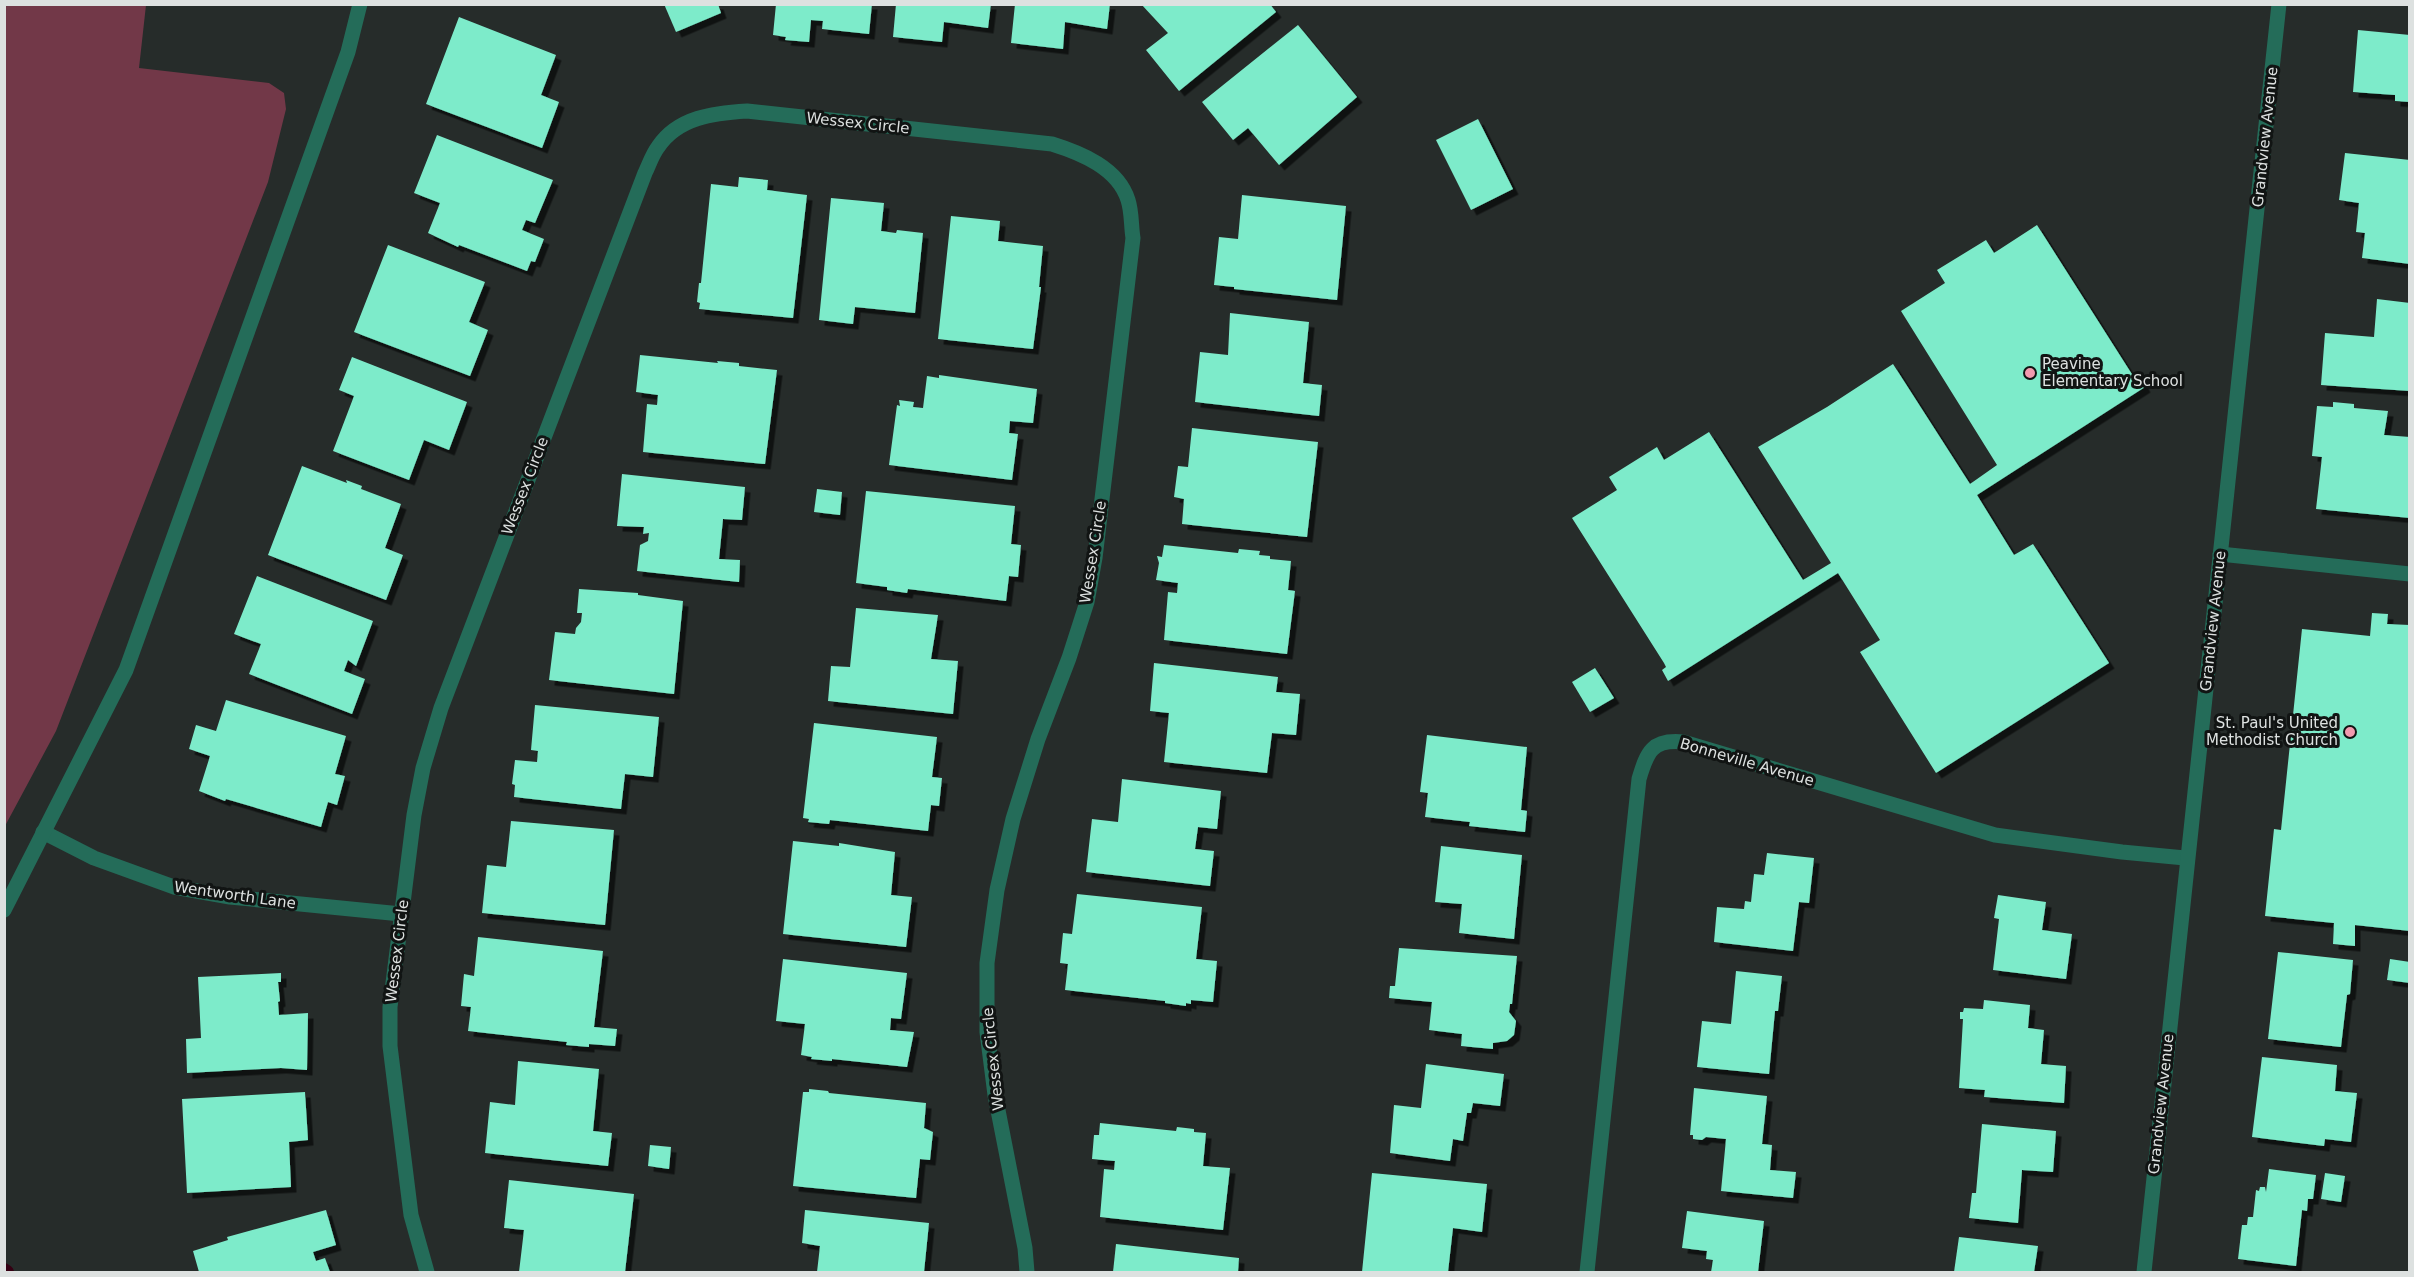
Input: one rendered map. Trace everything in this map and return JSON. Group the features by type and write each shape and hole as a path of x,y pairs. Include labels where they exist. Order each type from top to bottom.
{"street":[{"path":"4,910 126,669 348,52 360,4"},
{"name":"Grandview Avenue","path":"2144,1272 2185,858 2220,555 2278,4"},
{"name":"Wessex Circle","path":"427,1272 411,1215 390,1046 390,1007 401,914 414,815 423,768 441,708 645,173 658,146 681,124 711,114 747,111 1052,144 1081,153 1111,174 1128,200 1133,238 1095,558 1087,602 1069,658 1038,739 1013,819 997,890 987,963 987,1032 995,1095 1025,1248 1027,1272"},
{"path":"2220,555 2409,574"},
{"name":"Bonneville Avenue","path":"1587,1272 1639,779 1646,756 1654,746 1669,741 1683,742 1995,835 2101,850 2185,858"},
{"name":"Wentworth Lane","path":"43,832 94,858 174,887 230,897 401,914"}],"shaded area":[{"path":"5,4 146,5 139,68 269,83 284,93 286,109 268,182 56,731 5,826"}],"building":[{"path":"664,4 718,4 721,13 676,32"},
{"path":"776,4 872,4 869,34 822,29 823,21 811,20 809,42 785,40 786,37 773,35"},
{"path":"896,4 991,4 988,28 944,22 942,42 893,37"},
{"path":"1015,4 1110,4 1107,29 1065,22 1063,49 1011,43"},
{"path":"1141,4 1270,4 1276,12 1179,91 1146,50 1168,33"},
{"path":"459,17 556,55 541,95 559,102 542,148 426,104"},
{"path":"1298,25 1357,97 1279,165 1248,128 1233,140 1202,102"},
{"path":"2358,30 2410,35 2410,102 2395,101 2395,95 2353,92"},
{"path":"1478,119 1513,189 1471,210 1436,140"},
{"path":"437,135 553,180 535,223 526,220 522,230 544,239 535,262 531,261 527,271 459,245 458,247 428,233 440,203 414,193"},
{"path":"2345,153 2410,160 2410,264 2362,258 2365,233 2356,232 2359,203 2339,200"},
{"path":"739,177 768,180 767,190 807,195 793,318 699,309 700,303 697,302 711,184 738,187"},
{"path":"1242,195 1346,206 1337,300 1214,285 1219,237 1238,239"},
{"path":"831,198 884,203 881,231 923,233 915,313 855,307 853,324 819,320"},
{"path":"951,216 1000,221 998,241 1043,246 1039,287 1041,287 1033,349 938,339"},
{"path":"2037,225 2135,379 2139,376 2145,387 1977,495 2014,555 2033,544 2109,663 1936,773 1860,652 1880,640 1838,573 1668,681 1662,670 1666,667 1664,663 1572,518 1617,490 1609,477 1657,447 1664,460 1709,432 1803,580 1831,563 1758,447 1827,407 1893,364 1970,484 1997,465 1901,311 1945,283 1937,270 1986,240 1994,253"},
{"path":"388,245 485,282 469,322 488,330 470,376 354,332"},
{"path":"2377,299 2410,303 2410,391 2321,385 2325,333 2374,337"},
{"path":"1230,313 1309,322 1303,383 1322,385 1319,416 1195,402 1200,352 1228,355"},
{"path":"640,355 739,363 739,366 777,370 765,464 643,452 647,404 657,405 658,395 636,392"},
{"path":"352,357 467,402 449,450 424,440 409,480 333,451 354,396 339,390"},
{"path":"939,375 1037,389 1033,423 1010,421 1009,433 1018,434 1012,480 889,465 897,405 900,406 899,400 914,402 913,407 923,408 927,376 939,378"},
{"path":"2333,402 2354,404 2354,408 2388,411 2384,435 2410,437 2410,518 2316,509 2322,457 2312,456 2317,406 2333,407"},
{"path":"1192,428 1318,442 1307,537 1182,524 1184,499 1174,497 1178,466 1188,467"},
{"path":"302,466 347,483 346,480 362,486 361,489 401,504 385,548 403,555 386,600 268,555"},
{"path":"622,474 745,487 742,520 723,519 719,559 740,560 739,582 637,571 640,545 648,541 649,533 643,534 644,527 617,526"},
{"path":"817,489 842,492 840,515 814,512"},
{"path":"866,491 1015,506 1011,544 1021,545 1018,577 1009,576 1006,601 908,589 907,593 887,590 887,587 856,583"},
{"path":"1164,545 1238,553 1239,549 1260,551 1259,555 1270,556 1270,559 1291,561 1288,590 1295,591 1287,654 1164,640 1168,592 1177,593 1178,583 1156,580 1159,563 1157,556 1162,557"},
{"path":"257,576 373,621 356,666 348,660 344,671 365,679 352,714 249,674 261,644 234,634"},
{"path":"579,589 638,593 638,595 683,601 674,694 549,680 555,632 575,634 581,622 582,613 577,613"},
{"path":"856,608 938,615 931,659 958,661 953,714 828,701 831,666 850,667"},
{"name":"St. Paul's United Methodist Church","path":"2372,613 2388,614 2387,624 2410,625 2410,931 2355,925 2355,946 2333,944 2334,923 2265,916 2274,829 2281,830 2302,629 2370,636"},
{"path":"1154,663 1278,677 1276,692 1300,694 1296,735 1272,733 1267,773 1164,762 1169,713 1150,711"},
{"path":"1595,668 1614,698 1590,712 1572,682"},
{"path":"226,700 346,736 335,774 345,776 337,805 328,802 321,827 226,799 225,801 199,791 210,756 189,749 196,725 216,731"},
{"path":"535,705 659,717 653,777 625,774 621,809 514,797 515,785 512,784 515,760 537,762 538,751 531,750"},
{"path":"814,723 937,737 932,777 942,778 939,806 931,805 928,831 830,820 829,824 808,822 809,819 803,818"},
{"path":"1427,735 1527,747 1521,810 1527,811 1525,832 1469,826 1470,822 1425,817 1428,793 1420,792"},
{"path":"1122,779 1221,791 1217,829 1198,827 1195,849 1214,851 1210,886 1086,872 1092,819 1118,822"},
{"path":"511,821 614,830 605,925 482,913 487,865 506,867"},
{"path":"793,841 839,846 839,843 895,852 891,895 912,897 906,947 783,934"},
{"path":"1441,846 1522,855 1514,939 1459,933 1462,904 1435,902"},
{"path":"1767,853 1814,858 1809,903 1799,902 1793,951 1714,942 1717,907 1744,909 1745,901 1751,902 1754,874 1764,875"},
{"path":"1077,894 1202,907 1196,959 1217,961 1213,1002 1191,1000 1191,1004 1186,1003 1186,1006 1165,1003 1165,1001 1065,990 1068,964 1060,963 1063,933 1072,934"},
{"path":"1998,895 2046,902 2042,930 2072,934 2066,979 1993,970 1999,919 1994,918"},
{"path":"478,937 603,951 594,1027 617,1029 615,1046 566,1045 567,1042 468,1031 471,1007 461,1006 464,974 474,976"},
{"path":"1399,948 1517,956 1512,1004 1510,1004 1509,1012 1516,1021 1514,1035 1507,1041 1493,1043 1493,1049 1461,1046 1462,1034 1429,1030 1432,1002 1389,998 1390,986 1395,986"},
{"path":"2278,952 2353,960 2341,1047 2268,1039"},
{"path":"783,959 907,973 901,1019 891,1018 890,1030 914,1032 907,1067 811,1059 812,1057 801,1055 805,1024 776,1021"},
{"path":"2390,959 2410,962 2410,983 2387,980"},
{"path":"1736,971 1782,976 1778,1011 1775,1011 1769,1074 1697,1067 1702,1021 1731,1024"},
{"path":"281,973 281,982 278,982 279,1015 308,1013 307,1070 281,1068 187,1073 186,1039 201,1038 198,977"},
{"path":"1984,1000 2030,1005 2028,1028 2044,1030 2041,1064 2066,1066 2064,1103 1984,1097 1985,1090 1959,1088 1963,1019 1960,1019 1960,1012 1963,1012 1964,1008 1983,1009"},
{"path":"2262,1057 2337,1065 2335,1091 2357,1093 2351,1142 2325,1139 2324,1146 2252,1137"},
{"path":"518,1061 599,1069 593,1131 612,1133 608,1166 485,1153 490,1102 515,1105"},
{"path":"1426,1064 1504,1074 1500,1106 1473,1103 1471,1113 1467,1113 1463,1141 1453,1139 1450,1161 1390,1153 1394,1105 1421,1108"},
{"path":"1694,1088 1767,1096 1762,1144 1772,1145 1770,1170 1796,1172 1793,1198 1721,1191 1726,1139 1706,1137 1702,1140 1693,1139 1693,1135 1690,1135"},
{"path":"809,1089 926,1103 924,1128 933,1132 930,1160 920,1159 916,1198 793,1186 803,1092 809,1092"},
{"path":"305,1092 308,1140 289,1142 291,1187 187,1193 182,1099"},
{"path":"1100,1123 1176,1131 1177,1127 1206,1133 1203,1166 1230,1168 1223,1230 1100,1217 1104,1169 1114,1170 1115,1161 1092,1159 1094,1135 1099,1135"},
{"path":"1982,1124 2056,1131 2053,1172 2022,1170 2018,1223 1969,1218 1972,1193 1976,1193"},
{"path":"650,1145 671,1147 669,1169 648,1166"},
{"path":"2269,1169 2316,1175 2313,1199 2308,1199 2307,1211 2302,1210 2296,1266 2238,1259 2242,1225 2247,1225 2248,1217 2253,1217 2256,1190 2259,1191 2260,1187 2265,1187 2266,1192"},
{"path":"1372,1173 1487,1184 1482,1232 1453,1228 1448,1272 1362,1272"},
{"path":"2325,1173 2345,1176 2341,1202 2321,1199"},
{"path":"509,1180 634,1194 625,1272 519,1272 524,1230 504,1228"},
{"path":"326,1210 336,1245 313,1252 316,1261 325,1258 330,1272 199,1272 193,1251 228,1240 227,1237"},
{"path":"805,1210 929,1223 924,1272 817,1272 820,1246 802,1243"},
{"path":"1687,1211 1764,1221 1758,1272 1711,1272 1713,1260 1706,1259 1707,1251 1682,1248"},
{"path":"1959,1237 2038,1246 2034,1272 1954,1272"},
{"path":"1116,1244 1239,1258 1238,1272 1113,1272"}],"place":[{"name":"Peavine Elementary School","path":"2030,373"},
{"name":"St. Paul's United Methodist Church","path":"2350,732"}]}
